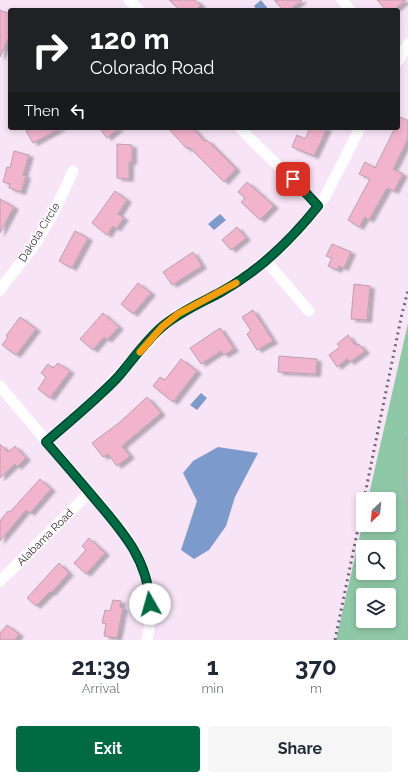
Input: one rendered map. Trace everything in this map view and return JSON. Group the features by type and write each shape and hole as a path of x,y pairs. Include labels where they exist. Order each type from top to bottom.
{"street":[{"path":"129,0 137,8"},
{"path":"342,0 348,8"},
{"path":"400,58 408,44"},
{"path":"242,130 293,179 318,206"},
{"path":"46,442 100,395 162,327 178,314 220,293 243,278 280,249 305,223 326,195 359,130"},
{"name":"Dakota Circle","path":"0,290 30,250 48,222 73,171"},
{"path":"266,261 309,311"},
{"path":"0,386 123,532 135,550 145,571 150,593 151,615 147,640"},
{"name":"Alabama Road","path":"0,581 89,492"}],"path":[{"path":"408,435 403,444 408,524"}],"green space":[{"path":"408,323 408,640 336,640 356,553 356,580 396,580 396,540 359,540 361,532 396,532 396,492 370,492"}],"water":[{"path":"261,0 267,8 256,8 254,6"},
{"path":"220,214 226,220 214,230 208,224"},
{"path":"201,393 207,398 197,410 190,405"},
{"path":"218,447 258,453 235,497 226,526 209,550 194,559 181,550 197,501 183,473 193,461"}],"building":[{"path":"169,0 195,0 201,5 198,8 178,8"},
{"path":"274,0 302,0 292,8 281,8"},
{"path":"377,0 406,0 396,8 384,8"},
{"path":"0,10 8,13 8,39 0,57"},
{"path":"401,117 408,121 408,139 393,169 403,174 394,191 387,188 369,220 365,217 359,227 348,220 370,179 359,174 365,162 375,168 394,130 400,130"},
{"path":"28,130 57,130 33,143 26,131"},
{"path":"101,130 117,130 107,138"},
{"path":"170,130 195,130 205,142 207,140 236,169 224,182 189,147 187,149"},
{"path":"309,130 326,130 314,156 292,147 297,135 305,139"},
{"path":"117,144 132,145 132,162 129,162 129,179 117,178"},
{"path":"14,151 29,155 23,175 26,176 21,192 9,188 10,184 3,182 7,167 10,168"},
{"path":"247,182 274,206 260,220 241,202 245,198 238,192"},
{"path":"115,191 127,200 118,214 124,218 116,229 113,226 107,235 92,223"},
{"path":"0,199 14,207 0,233"},
{"path":"237,227 246,238 231,250 222,240"},
{"path":"75,231 88,238 72,268 59,261"},
{"path":"332,244 351,252 344,268 339,266 337,270 328,266 332,258 326,256"},
{"path":"193,252 202,266 172,285 163,272"},
{"path":"138,283 151,293 133,314 121,304"},
{"path":"354,284 370,286 367,320 351,319"},
{"path":"253,310 273,341 257,350 247,334 251,331 242,317"},
{"path":"103,313 119,327 107,340 104,337 93,350 80,339"},
{"path":"20,317 36,329 16,355 2,345 8,337 6,336"},
{"path":"220,328 234,349 224,355 221,351 201,364 190,348"},
{"path":"348,335 356,346 359,344 365,351 350,362 347,359 337,367 329,355 340,347 337,344"},
{"path":"279,356 317,359 316,374 278,372"},
{"path":"181,359 197,371 173,402 153,386 160,377 165,380"},
{"path":"58,363 70,371 50,398 38,389 46,377 41,373 48,364 53,368"},
{"path":"147,397 161,413 122,446 130,456 117,466 108,454 103,457 92,443 120,422"},
{"path":"0,444 8,452 15,446 26,458 17,467 15,464 0,478"},
{"path":"40,479 51,489 30,513 26,510 0,541 0,521"},
{"path":"89,538 105,553 86,574 74,563 86,550 82,546"},
{"path":"59,563 69,573 51,593 50,592 36,606 27,598"},
{"path":"113,600 121,601 120,607 123,608 117,638 104,636 106,624 102,623 105,610 110,611"},
{"path":"7,625 19,634 15,640 0,640 0,633"}],"railway":[{"path":"365,492 408,290"},
{"path":"335,640 357,532"}],"slow traffic":[{"path":"140,352 162,327 178,314 220,293 236,283"}],"route":[{"path":"150,604 150,593 145,571 135,550 123,532 46,442 100,395 162,327 178,314 220,293 253,271 280,249 305,223 318,206 293,179"}]}
